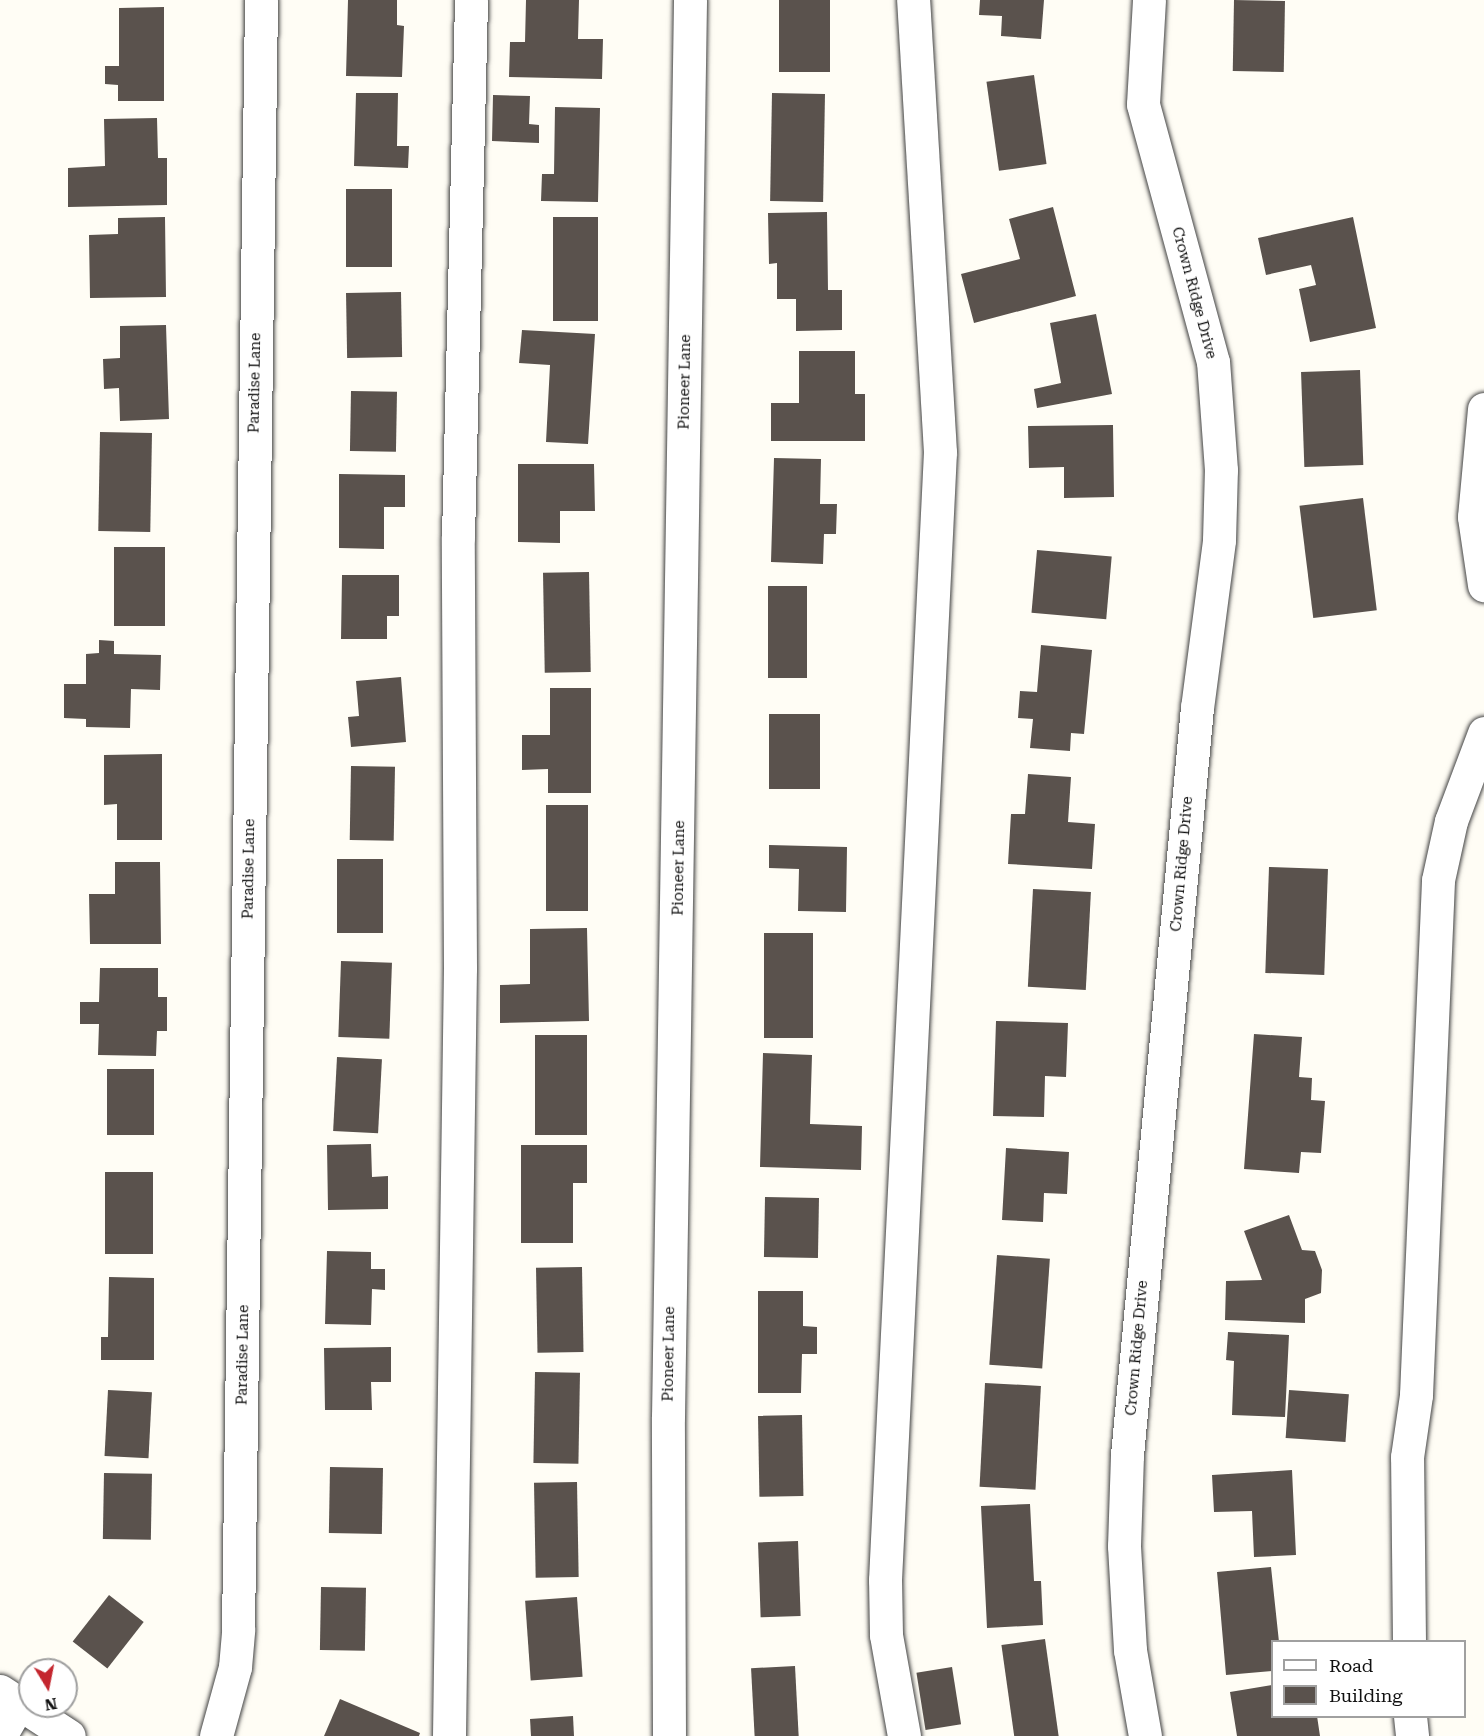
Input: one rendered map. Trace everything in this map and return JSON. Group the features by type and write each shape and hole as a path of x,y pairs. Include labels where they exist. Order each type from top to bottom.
{"street":[{"name":"Paradise Lane","path":"216,1736 235,1666 238,1629 261,0"},
{"path":"449,1736 460,968 458,537 471,0"},
{"name":"Pioneer Lane","path":"669,1736 668,1417 690,0"},
{"path":"904,1736 886,1635 885,1580 940,452 913,0"},
{"name":"Crown Ridge Drive","path":"1145,1736 1130,1650 1127,1455 1197,708 1219,540 1221,470 1213,363 1143,104 1149,0"},
{"path":"1484,409 1474,517 1484,585"},
{"path":"1409,1640 1407,1457 1416,1395 1438,880 1451,821 1484,733"},
{"path":"0,1736 9,1698 69,1736"},
{"path":"1410,1718 1412,1736"}],"building":[{"path":"348,0 397,0 397,25 404,26 402,77 346,76"},
{"path":"526,0 579,0 578,39 603,39 602,79 509,77 510,42 525,42"},
{"path":"779,0 830,0 830,72 779,72"},
{"path":"980,0 1044,0 1041,39 1001,36 1002,16 979,15"},
{"path":"1234,0 1285,1 1284,72 1233,71"},
{"path":"164,7 164,101 118,101 118,85 105,84 105,66 119,66 119,8"},
{"path":"1034,75 1047,164 999,171 986,82"},
{"path":"356,93 398,93 397,146 409,146 408,168 354,166"},
{"path":"772,93 825,94 823,202 770,201"},
{"path":"493,95 530,96 529,124 539,125 539,143 492,141"},
{"path":"555,107 600,108 598,202 541,201 542,174 554,174"},
{"path":"157,118 158,158 167,158 167,205 68,207 68,168 105,166 104,119"},
{"path":"346,189 392,189 392,267 346,267"},
{"path":"1053,207 1076,296 974,323 961,274 1020,259 1009,219"},
{"path":"827,212 828,290 842,290 842,330 796,331 796,299 777,299 777,263 769,264 768,213"},
{"path":"165,217 166,297 90,298 89,235 118,234 118,218"},
{"path":"553,217 598,217 598,321 553,321"},
{"path":"1353,217 1376,328 1310,342 1299,289 1316,285 1311,265 1266,275 1258,238"},
{"path":"401,292 402,357 347,358 346,293"},
{"path":"1096,314 1112,394 1037,408 1034,389 1061,383 1050,323"},
{"path":"166,325 169,419 120,421 119,388 104,389 103,359 120,358 120,326"},
{"path":"522,330 595,334 588,444 546,442 550,365 519,363"},
{"path":"799,351 855,351 855,394 865,394 865,441 771,441 771,403 799,403"},
{"path":"1360,370 1363,465 1304,467 1301,372"},
{"path":"351,391 397,392 396,452 350,451"},
{"path":"1113,425 1114,497 1064,498 1064,467 1029,468 1028,426"},
{"path":"100,432 152,433 150,532 98,531"},
{"path":"774,458 821,459 820,504 837,504 836,534 824,534 823,564 771,562"},
{"path":"518,464 594,464 595,511 560,511 560,543 518,542"},
{"path":"339,474 405,475 405,507 384,507 384,549 339,548"},
{"path":"1363,498 1377,610 1313,618 1299,506"},
{"path":"114,547 165,547 165,626 114,626"},
{"path":"1037,550 1112,557 1106,619 1032,613"},
{"path":"589,572 591,672 545,673 543,573"},
{"path":"342,575 399,575 399,616 387,616 387,639 341,639"},
{"path":"768,586 807,586 807,678 768,678"},
{"path":"99,640 114,641 114,654 161,655 160,690 131,689 130,728 86,727 86,719 64,718 64,684 86,684 86,654 99,653"},
{"path":"1041,645 1092,650 1084,734 1071,733 1070,751 1030,748 1033,719 1018,718 1020,691 1037,692"},
{"path":"401,677 406,742 351,747 348,717 359,716 356,681"},
{"path":"550,688 591,688 591,793 548,793 548,769 522,770 522,735 550,735"},
{"path":"769,714 820,714 820,789 769,789"},
{"path":"162,754 162,840 117,840 117,804 104,805 104,755"},
{"path":"351,766 395,767 394,841 350,840"},
{"path":"1028,774 1071,777 1068,822 1095,824 1092,869 1008,864 1011,814 1025,814"},
{"path":"546,805 588,805 588,911 546,911"},
{"path":"769,845 847,847 846,912 798,911 799,869 769,868"},
{"path":"337,859 383,859 383,933 337,933"},
{"path":"115,862 160,862 161,944 90,944 89,894 115,894"},
{"path":"1269,867 1328,869 1324,975 1265,973"},
{"path":"1033,889 1091,892 1086,990 1028,987"},
{"path":"587,928 589,1021 500,1023 500,985 530,984 530,929"},
{"path":"764,933 813,933 813,1038 764,1038"},
{"path":"341,961 392,963 389,1039 338,1037"},
{"path":"100,968 158,968 158,997 167,997 167,1031 157,1031 156,1056 98,1055 99,1024 80,1024 80,1002 99,1002"},
{"path":"996,1021 1068,1023 1066,1077 1045,1076 1044,1117 993,1116"},
{"path":"1254,1034 1302,1037 1299,1077 1312,1078 1311,1100 1325,1101 1321,1153 1301,1152 1299,1173 1244,1169"},
{"path":"535,1035 587,1035 587,1135 535,1135"},
{"path":"763,1053 812,1055 810,1124 862,1126 861,1170 760,1167"},
{"path":"337,1057 382,1059 378,1133 333,1131"},
{"path":"107,1069 154,1069 154,1135 107,1135"},
{"path":"371,1144 372,1177 388,1176 388,1209 328,1210 327,1145"},
{"path":"521,1145 587,1145 587,1183 573,1183 573,1243 521,1243"},
{"path":"1006,1148 1069,1152 1067,1194 1044,1193 1043,1222 1002,1220"},
{"path":"105,1172 153,1172 153,1254 105,1254"},
{"path":"765,1197 819,1198 818,1258 764,1257"},
{"path":"1289,1215 1302,1250 1315,1251 1322,1270 1321,1293 1305,1299 1305,1323 1225,1320 1226,1281 1262,1280 1244,1231"},
{"path":"327,1251 371,1252 371,1269 385,1269 385,1290 372,1289 371,1325 325,1324"},
{"path":"997,1255 1050,1259 1042,1368 989,1365"},
{"path":"582,1267 583,1352 537,1353 536,1268"},
{"path":"109,1277 154,1278 154,1360 101,1360 101,1337 108,1337"},
{"path":"758,1291 803,1291 803,1326 817,1327 817,1354 802,1354 801,1393 758,1393"},
{"path":"1228,1332 1289,1335 1285,1417 1232,1415 1234,1361 1226,1360"},
{"path":"391,1347 391,1382 371,1382 372,1410 325,1410 324,1348"},
{"path":"535,1372 580,1373 578,1464 533,1463"},
{"path":"985,1383 1041,1386 1035,1490 980,1487"},
{"path":"108,1390 152,1392 148,1458 105,1456"},
{"path":"1289,1390 1349,1394 1346,1442 1286,1438"},
{"path":"802,1415 803,1496 759,1497 758,1416"},
{"path":"330,1467 383,1468 382,1534 329,1533"},
{"path":"1292,1470 1296,1555 1254,1557 1252,1511 1214,1512 1212,1475"},
{"path":"104,1473 152,1474 151,1540 103,1539"},
{"path":"577,1482 579,1577 536,1578 534,1483"},
{"path":"1030,1504 1034,1581 1041,1581 1043,1625 987,1628 981,1506"},
{"path":"798,1541 801,1616 761,1617 758,1542"},
{"path":"1271,1567 1279,1640 1271,1640 1271,1671 1226,1675 1217,1572"},
{"path":"321,1587 366,1588 365,1651 320,1650"},
{"path":"109,1595 144,1622 107,1669 73,1641"},
{"path":"577,1597 583,1677 531,1680 525,1601"},
{"path":"1045,1639 1059,1736 1014,1736 1001,1645"},
{"path":"795,1666 799,1736 755,1736 751,1668"},
{"path":"952,1667 961,1724 926,1730 916,1673"},
{"path":"1271,1685 1271,1718 1317,1718 1320,1736 1237,1736 1230,1692"},
{"path":"340,1699 420,1733 419,1736 324,1736"},
{"path":"573,1716 574,1736 531,1736 530,1719"}]}
